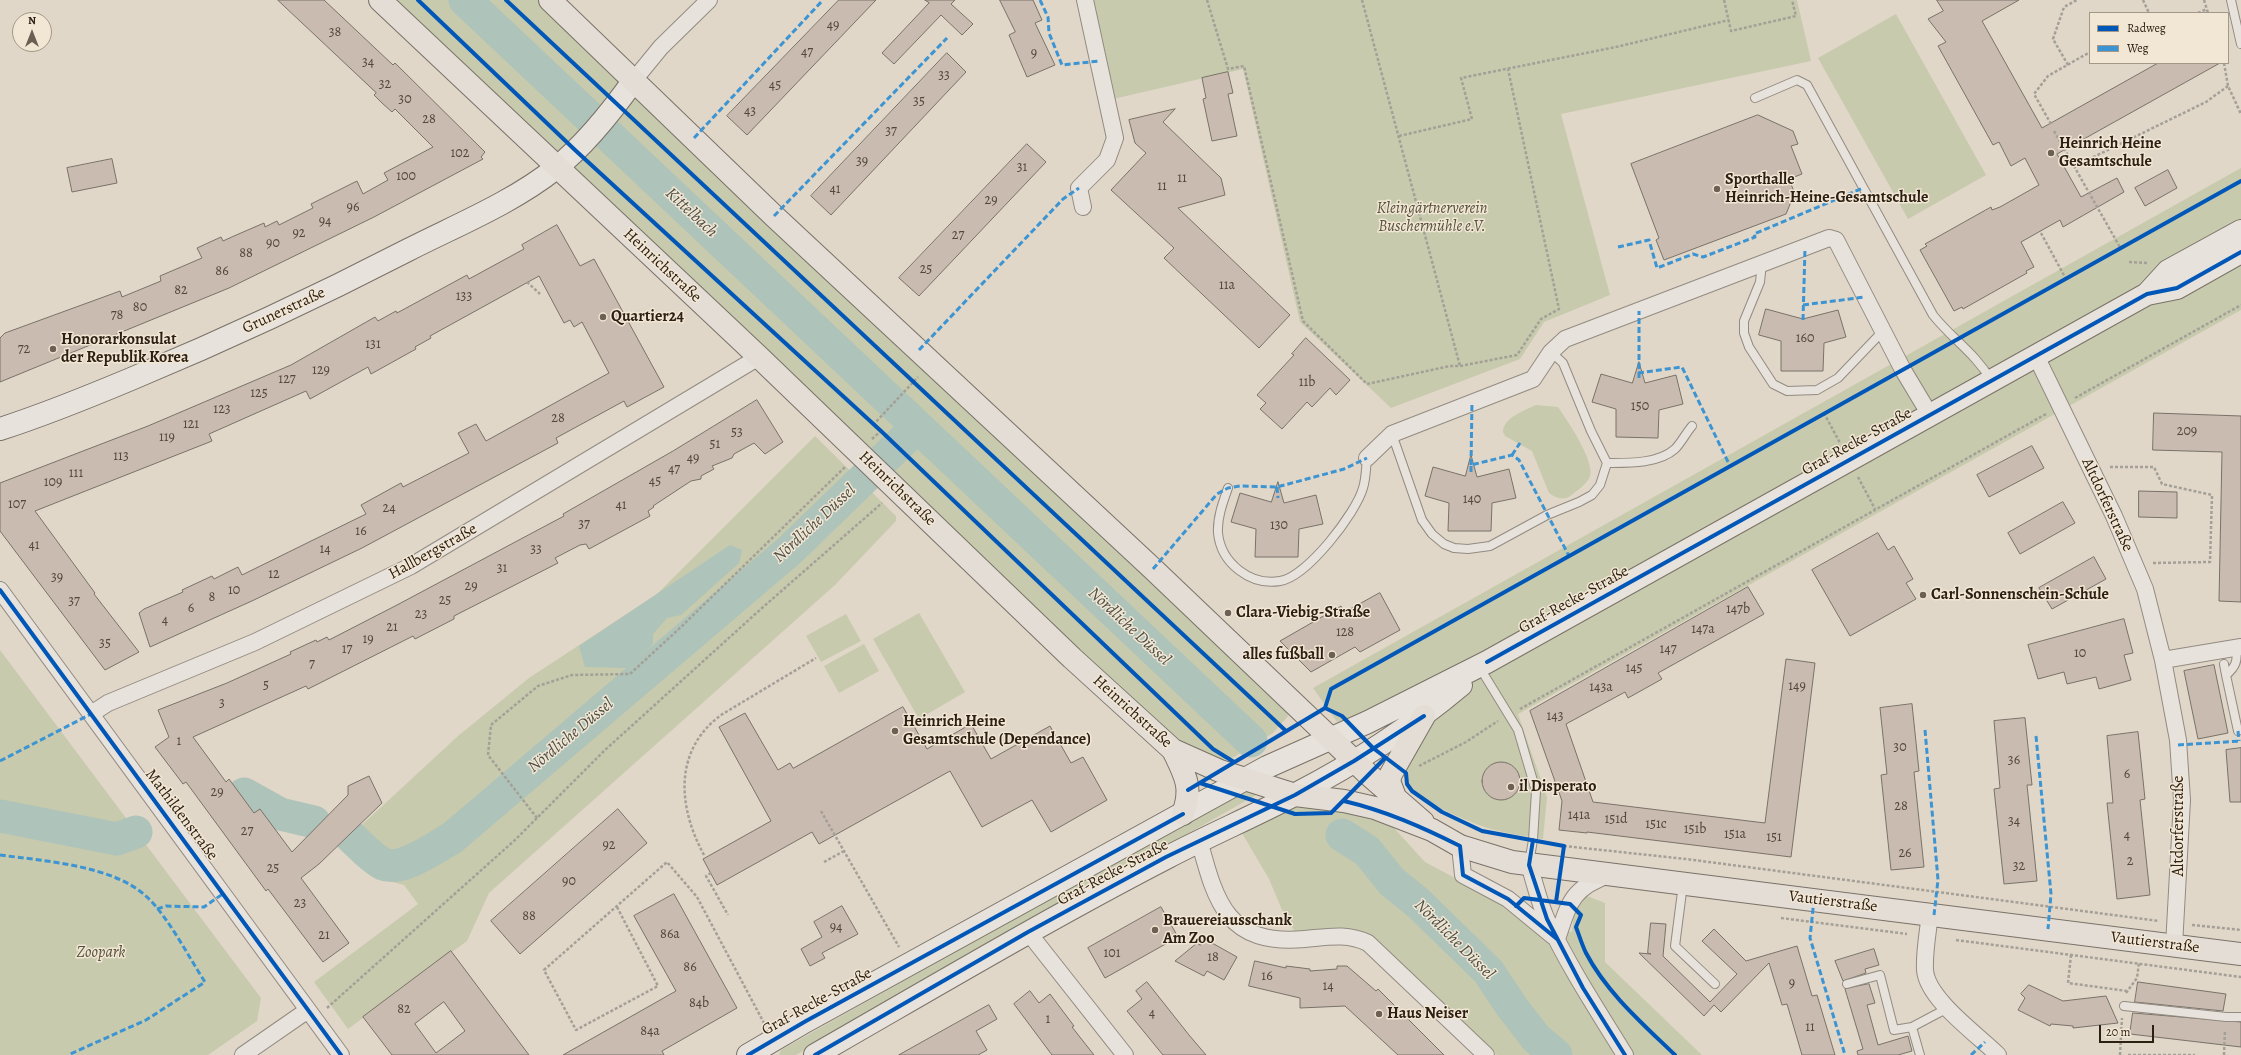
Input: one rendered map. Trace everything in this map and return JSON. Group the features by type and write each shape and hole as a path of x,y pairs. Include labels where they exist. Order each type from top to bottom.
{"main road":[{"name":"Heinrichstraße","path":"380,0 759,357 1072,658 1173,750 1244,780 1295,795 1344,801 1375,808 1432,830"},
{"path":"550,0 774,216 1142,558 1330,739 1432,830"},
{"path":"1395,797 1389,782 1390,774 1424,716"},
{"path":"1173,750 1188,785 1188,800 1183,814"},
{"name":"Vautierstraße","path":"1432,830 1460,846 1499,859 1529,865 1611,874 2241,954"}],"street":[{"path":"634,80 661,47 709,0"},
{"path":"1083,207 1079,188 1107,160 1115,138 1085,0"},
{"name":"Grunerstraße","path":"0,429 89,396 190,355 290,308 519,194 557,168 609,114 634,80"},
{"name":"Graf-Recke-Straße","path":"2147,294 2168,271 2241,231"},
{"name":"Graf-Recke-Straße","path":"1367,458 1392,434 1533,379 1551,352 1565,339 1829,238 1836,240 1883,331 1930,415"},
{"name":"Graf-Recke-Straße","path":"760,1050 909,964 1244,780 1484,665 2147,294 2177,288 2241,252"},
{"name":"Altdorferstraße","path":"2036,356 2092,470 2135,565 2145,589 2163,660 2178,740 2182,800 2174,946"},
{"name":"Hallbergstraße","path":"91,714 108,703 255,642 412,566 759,357"},
{"name":"Mathildenstraße","path":"0,590 224,893 341,1055"},
{"path":"2163,660 2239,648"},
{"name":"Graf-Recke-Straße","path":"815,1055 1028,932 1199,840 1295,795 1354,761 1424,716 1484,665"},
{"path":"1199,840 1218,899 1227,915 1233,921 1244,929 1278,940 1341,936 1357,938 1368,943 1486,1055"},
{"path":"1460,846 1463,875 1508,899 1557,940"},
{"path":"1529,865 1547,919 1557,940 1625,1055"},
{"path":"1557,940 1570,904 1577,892 1588,884 1611,874"},
{"path":"1930,914 1925,971 1934,990 1946,1008 1998,1055"},
{"path":"1028,932 1125,1055"},
{"path":"243,1055 311,1014"}],"lane":[{"path":"2231,0 2241,44"},
{"path":"1755,98 1797,80 1806,85 1933,315 1945,331 1981,362 1991,380"},
{"path":"1762,264 1760,282 1744,321 1744,334 1749,347 1773,384 1787,391 1818,390 1838,378 1883,331"},
{"path":"1392,434 1422,520 1432,534 1444,544 1454,548 1468,549 1490,546 1547,515 1579,502 1592,495 1600,485 1607,463 1591,431 1563,363 1551,352"},
{"path":"1607,463 1635,463 1655,458 1675,449 1692,426"},
{"path":"1228,488 1219,515 1218,532 1222,547 1231,563 1239,572 1256,579 1280,582 1291,578 1310,564 1330,541 1361,494 1364,487 1367,458"},
{"path":"2226,675 2233,669 2238,659 2239,648"},
{"path":"2224,664 2238,731"},
{"path":"1484,665 1518,730 1536,791 1533,840 1529,865"},
{"path":"1683,883 1675,946 1715,984"},
{"path":"1847,984 1880,975 1894,1030 1912,1028 1946,1008"},
{"path":"2124,1006 2226,1017 2241,1017"},
{"path":"1912,1028 1920,1055"}],"path":[{"path":"1207,0 1228,69 1244,66 1303,321 1367,384 1450,366 1460,366 1518,355 1541,319 1559,309 1508,69"},
{"path":"1362,0 1460,366"},
{"path":"1724,0 1731,31 1796,16 1792,0"},
{"path":"2068,64 2053,40 2064,7 2077,0"},
{"path":"2143,0 2149,12"},
{"path":"2204,0 2208,12"},
{"path":"2200,12 2207,9"},
{"path":"1399,136 1472,119 1462,78 1616,47 1729,20"},
{"path":"2051,124 2034,94 2048,76 2089,53"},
{"path":"2224,64 2228,86 2241,114"},
{"path":"2075,166 2206,102 2228,86"},
{"path":"2054,131 2121,249"},
{"path":"2040,233 2066,279"},
{"path":"527,282 540,294"},
{"path":"1413,769 1466,742 1509,714 2241,305"},
{"path":"873,425 905,390"},
{"path":"537,818 488,756 491,725 538,686 572,674 630,674 681,628 837,475 861,454"},
{"path":"2092,470 2098,468 2154,467 2162,484 2212,494 2210,562 2141,563 2135,565"},
{"path":"311,1014 404,940 537,818 605,750 762,608 878,508 889,482"},
{"path":"704,855 691,827 685,794 688,761 699,736 707,726 816,658"},
{"path":"821,810 909,964"},
{"path":"1564,846 1686,859 2050,905 2176,923 2241,930"},
{"path":"824,862 844,850"},
{"path":"616,907 658,986 576,1030 544,970 667,862 696,897 760,1050"},
{"path":"711,873 706,876 728,915"},
{"path":"1773,917 2241,977"},
{"path":"2070,964 2068,984 2127,991"},
{"path":"2224,1055 2226,1017"},
{"path":"2128,1055 2195,1055"}],"green space":[{"path":"386,0 545,0 1285,701 1288,716 1273,733 1234,757 1220,760 1178,745"},
{"name":"Kleingärtnerverein Buschermühle e.V.","path":"1091,0 1797,0 1811,61 1561,114 1610,295 1544,322 1520,359 1391,408 1300,322 1243,69 1113,99"},
{"path":"1896,14 1986,175 1908,219 1818,58"},
{"path":"2241,168 2241,310 1518,714 1547,797 1543,839 1497,831 1470,822 1430,802 1410,787 1405,779 1404,772 1409,755 1420,738 1437,719 1415,689 1364,714 1337,722 1313,688"},
{"path":"1536,405 1558,407 1568,421 1588,461 1590,469 1589,479 1567,498 1558,498 1549,493 1532,451 1505,436 1503,432 1504,427 1515,415"},
{"path":"815,436 896,516 896,521 835,585 489,893 467,941 348,1029 314,982 418,904 404,885 374,877 339,846 458,736 529,678 657,594"},
{"path":"919,613 965,692 919,719 873,639"},
{"path":"846,614 861,641 821,662 806,636"},
{"path":"864,644 879,671 839,693 824,666"},
{"name":"Zoopark","path":"0,650 261,998 257,1021 208,1055 0,1055"},
{"path":"1241,790 1248,790 1258,794 796,1055 779,1055 781,1050"},
{"path":"1302,805 1324,806 1377,819 1394,828 1425,862 1489,896 1529,926 1572,932 1574,913 1587,896 1605,903 1605,962 1702,1055 1497,1055 1373,942 1295,932 1282,910 1269,879 1242,833 1281,812"}],"shaded area":[{"path":"730,545 742,550 739,563 681,615 667,618 653,634 653,644 627,668 585,667 579,646"}],"building":[{"path":"278,0 324,0 393,65 395,63 485,152 481,157 483,159 374,217 229,288 0,382 0,338 5,333 120,291 122,297 161,281 160,276 202,258 197,248 221,237 223,241 264,223 265,227 277,221 279,225 313,208 311,204 357,181 363,194 388,180 384,173 433,147 395,109 392,112 382,103 374,95 376,93"},
{"path":"839,0 876,0 747,135 727,116"},
{"path":"925,0 955,0 951,4 973,24 962,35 941,15 894,64 882,53 929,3"},
{"path":"1000,0 1033,0 1042,20 1035,23 1055,65 1027,77 1009,35 1015,32"},
{"path":"1937,0 2019,0 1982,21 2042,128 2156,64 2218,64 2057,154 2081,197 2117,178 2124,192 2063,227 2060,220 2021,242 2034,267 2026,271 2027,273 1963,309 1962,307 1954,311 1920,250 1927,246 1925,244 1991,207 1992,210 2000,207 2039,185 2025,158 2011,166 1999,142 1993,145 1938,46 1946,42 1928,19 1943,11"},
{"path":"947,53 966,72 831,215 811,196"},
{"path":"1228,72 1233,93 1228,94 1237,136 1212,141 1203,99 1206,98 1202,78"},
{"path":"1175,109 1163,122 1221,178 1225,195 1178,208 1290,315 1259,348 1164,258 1174,248 1111,190 1146,153 1135,143 1129,120"},
{"name":"Sporthalle Heinrich-Heine-Gesamtschule","path":"1758,115 1793,131 1798,144 1791,146 1802,174 1789,179 1797,199 1791,202 1786,214 1664,260 1656,240 1659,238 1631,164"},
{"path":"1027,144 1046,162 919,296 899,278"},
{"path":"112,159 117,183 72,192 67,168"},
{"path":"2168,170 2177,188 2145,206 2135,188"},
{"path":"557,225 580,266 594,259 664,387 627,407 624,401 556,438 558,443 362,548 254,600 150,647 139,613 144,609 183,592 182,590 212,576 214,579 238,567 242,575 366,514 361,505 401,483 403,487 469,453 458,433 476,424 486,441 609,373 582,322 574,327 570,320 564,323 539,276 430,336 431,338 415,347 416,349 371,374 368,367 310,399 306,391 209,434 212,441 35,511 95,593 94,594 139,652 105,670 0,531 0,483 148,426 291,365 375,317 378,321 396,311 397,313 467,275 469,279 524,249 522,245"},
{"path":"1766,309 1803,319 1838,310 1846,337 1824,343 1823,371 1781,371 1781,341 1759,335"},
{"path":"1306,338 1350,380 1336,395 1330,388 1312,407 1307,402 1282,429 1260,409 1266,403 1257,395 1294,355 1292,354"},
{"path":"1639,362 1645,383 1676,375 1683,404 1659,410 1658,438 1616,437 1616,409 1592,402 1601,374 1632,383"},
{"path":"757,400 783,442 765,454 754,443 734,454 732,458 712,466 714,469 701,476 701,479 691,481 653,506 654,507 648,511 650,516 589,549 586,544 580,545 555,558 558,563 454,616 454,619 415,639 413,636 308,689 306,686 193,737 226,782 229,779 254,813 260,809 292,852 348,795 348,786 369,776 382,803 319,864 301,878 349,943 323,962 268,889 266,891 186,782 183,784 155,747 169,737 158,710 227,683 291,654 290,652 316,640 317,642 327,637 329,640 397,605 564,516 563,514 673,451"},
{"path":"2154,413 2241,416 2241,602 2219,601 2222,452 2153,450"},
{"path":"2032,446 2044,468 1989,497 1977,475"},
{"path":"1471,455 1477,477 1509,469 1516,498 1492,503 1491,531 1448,531 1449,503 1425,496 1433,467 1465,476"},
{"path":"1278,482 1284,503 1316,495 1323,524 1299,529 1298,557 1255,557 1256,529 1231,522 1240,493 1271,502"},
{"path":"2139,491 2177,492 2177,518 2139,517"},
{"path":"2063,502 2075,523 2020,554 2008,533"},
{"path":"1878,533 1888,550 1894,546 1913,579 1906,583 1916,599 1850,636 1812,570"},
{"path":"2094,557 2106,579 2052,609 2039,588"},
{"path":"1748,587 1764,614 1658,673 1662,679 1628,698 1625,692 1566,724 1593,802 1765,823 1786,659 1815,663 1791,857 1587,832 1559,830 1562,801 1530,711"},
{"path":"1380,593 1400,630 1360,652 1355,647 1311,672 1280,641 1341,606 1344,612"},
{"path":"2124,619 2133,653 2124,655 2131,680 2099,689 2096,677 2067,684 2064,672 2038,679 2028,645"},
{"path":"2214,665 2228,733 2198,739 2184,671"},
{"path":"1912,704 1919,771 1914,772 1924,867 1891,870 1881,775 1887,774 1880,708"},
{"path":"903,707 927,749 971,724 991,759 1050,726 1071,763 1083,757 1107,800 1051,832 1032,800 982,827 950,771 819,844 812,832 717,885 703,859 771,821 719,727 745,713 778,770 790,763 793,768"},
{"path":"2025,718 2032,785 2027,785 2037,881 2004,884 1994,789 2000,788 1994,721"},
{"path":"2138,732 2145,799 2140,800 2150,895 2117,899 2107,803 2113,803 2107,736"},
{"path":"2241,748 2241,802 2230,802 2226,750"},
{"path":"1501,762 1514,768 1520,781 1514,794 1501,800 1488,794 1482,781 1488,768"},
{"path":"618,809 647,843 520,954 491,921"},
{"path":"674,894 737,1008 662,1051 664,1055 563,1055 676,991 634,916"},
{"path":"842,906 858,934 822,953 825,958 810,966 801,949 822,937 814,922"},
{"path":"1161,907 1178,937 1105,978 1088,948"},
{"path":"1651,923 1666,924 1663,956 1710,1002 1737,974 1702,941 1714,929 1746,961 1797,946 1812,996 1817,995 1835,1055 1802,1055 1787,1004 1782,1005 1769,963 1721,1012 1714,1005 1704,1016 1639,953 1651,954 1648,953"},
{"path":"1205,939 1237,957 1224,980 1207,971 1204,976 1175,961 1197,943 1200,945"},
{"path":"1874,949 1879,965 1865,969 1866,973 1843,981 1835,961"},
{"path":"451,951 529,1055 392,1055 363,1017","holes":["444,1002 465,1031 436,1053 415,1024"]},
{"path":"1255,961 1286,968 1286,966 1310,969 1310,971 1337,969 1337,966 1347,966 1376,991 1378,989 1444,1055 1398,1055 1345,1006 1300,1008 1300,998 1249,986"},
{"path":"1147,982 1206,1055 1163,1055 1127,1011 1142,999 1136,991"},
{"path":"2138,982 2226,994 2223,1011 2135,1002"},
{"path":"1869,984 1875,1003 1867,1005 1878,1045 1908,1036 1912,1051 1898,1055 1858,1055 1857,1051 1863,1049 1845,989"},
{"path":"2029,985 2063,1001 2106,996 2118,1023 2073,1028 2073,1026 2051,1024 2050,1026 2018,1010 2025,998 2021,994"},
{"path":"1030,991 1039,1003 1050,994 1074,1026 1072,1027 1094,1055 1052,1055 1014,1004"},
{"path":"989,1005 997,1019 976,1031 987,1050 978,1055 899,1055"},
{"path":"2133,1013 2241,1022 2241,1047 2130,1034"}],"waterway":[{"name":"Kittelbach","path":"465,0 1251,741"},
{"name":"Nördliche Düssel","path":"350,836 374,858 383,864 391,866 409,862 452,838 790,550 917,427"},
{"name":"Nördliche Düssel","path":"244,794 280,814 314,822"},
{"name":"Nördliche Düssel","path":"0,816 117,839 136,832"},
{"name":"Nördliche Düssel","path":"1342,835 1367,851 1392,882 1417,902 1488,971 1512,1007 1536,1038 1556,1055"}],"marked path":[{"path":"694,138 823,0"},
{"path":"1040,0 1048,17 1049,33 1062,65 1099,61"},
{"path":"774,216 947,38"},
{"path":"919,350 1063,199 1079,188"},
{"path":"1618,247 1649,240 1657,268 1693,254 1703,257 1755,237 1754,234 1863,188"},
{"path":"1803,320 1805,248"},
{"path":"1803,305 1865,297"},
{"path":"1639,311 1639,378"},
{"path":"1638,373 1682,367 1730,466"},
{"path":"1471,465 1472,402"},
{"path":"1512,455 1520,443"},
{"path":"1471,472 1471,465 1512,455 1519,460 1569,556"},
{"path":"1153,569 1217,494 1228,488 1240,486 1277,487 1344,469 1367,458"},
{"path":"1277,487 1278,498"},
{"path":"0,761 91,714"},
{"path":"1925,730 1938,880 1934,915"},
{"path":"2238,731 2239,741"},
{"path":"2036,736 2051,894 2048,929"},
{"path":"2178,745 2241,741"},
{"path":"0,855 77,866 97,871 133,886 147,897 163,915 205,982 146,1020 68,1055"},
{"path":"157,909 166,906 204,907 224,893"},
{"path":"1814,899 1810,938 1845,1055"},
{"path":"1971,1055 1985,1042"}],"cycle path":[{"path":"418,0 575,150 881,431 1213,749 1234,762"},
{"path":"506,0 1286,731"},
{"path":"1325,708 1331,689 2241,181"},
{"path":"1487,662 2147,294 2177,288 2241,252"},
{"path":"0,590 341,1055"},
{"path":"1325,708 1342,716 1373,748 1406,773 1407,784 1412,791 1442,812 1482,831 1564,846 1556,902"},
{"path":"1188,790 1325,708"},
{"path":"815,1055 1028,932 1166,857 1295,795 1354,761 1424,716"},
{"path":"1200,783 1295,814 1331,813 1385,758"},
{"path":"1344,801 1404,820 1460,846 1463,875 1508,899 1557,939"},
{"path":"748,1055 806,1021 1183,814"},
{"path":"1533,840 1529,865 1547,919 1583,988 1625,1055"},
{"path":"1516,906 1524,898 1570,904 1581,915 1576,927 1585,950 1604,981 1638,1020 1675,1055"}],"place":[{"name":"Heinrich Heine Gesamtschule","path":"2051,153"},
{"name":"Sporthalle Heinrich-Heine-Gesamtschule","path":"1717,189"},
{"name":"Quartier24","path":"603,317"},
{"name":"Honorarkonsulat der Republik Korea","path":"53,349"},
{"name":"Carl-Sonnenschein-Schule","path":"1923,595"},
{"name":"Clara-Viebig-Straße","path":"1228,613"},
{"name":"alles fußball","path":"1332,655"},
{"name":"Heinrich Heine Gesamtschule (Dependance)","path":"895,731"},
{"name":"il Disperato","path":"1511,787"},
{"name":"Brauereiausschank Am Zoo","path":"1155,930"},
{"name":"Haus Neiser","path":"1379,1014"}]}
